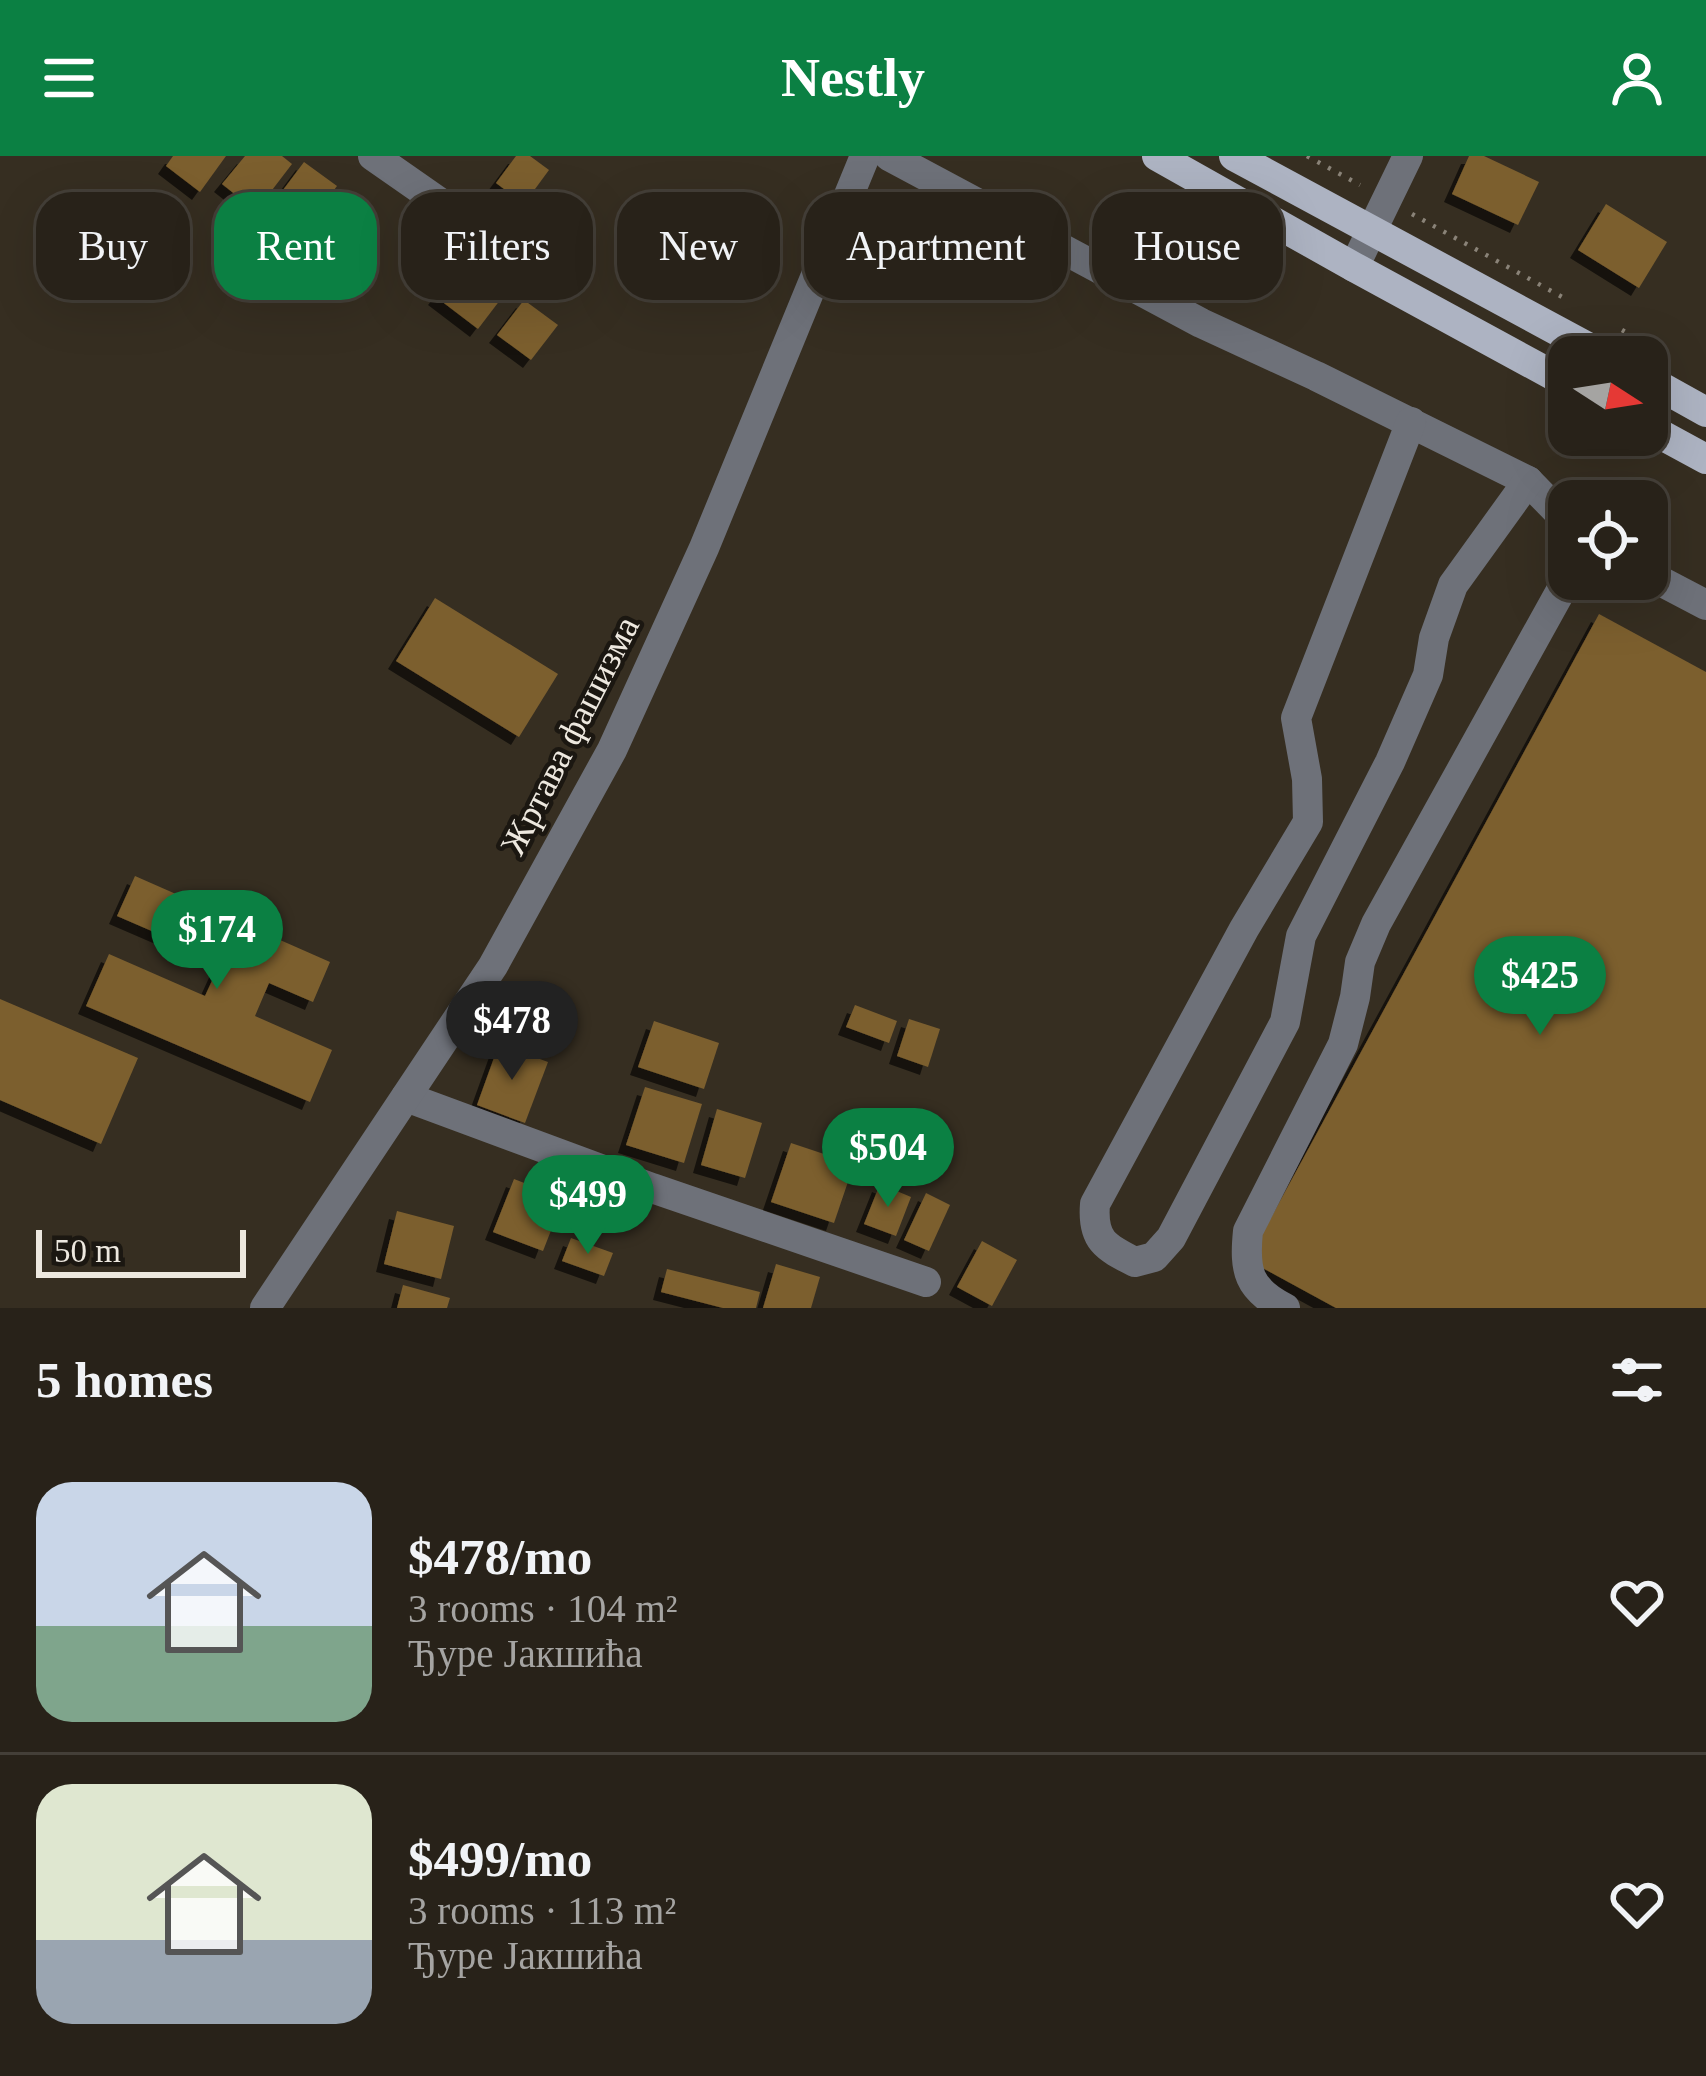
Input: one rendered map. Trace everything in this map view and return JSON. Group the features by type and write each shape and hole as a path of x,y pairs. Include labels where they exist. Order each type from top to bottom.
{"main road":[{"path":"1156,156 1548,373"},
{"path":"1234,156 1567,336"},
{"path":"1668,377 1706,412"},
{"path":"1668,438 1706,459"}],"street":[{"path":"373,156 425,192"},
{"name":"Жртава фашизма","path":"266,1308 493,966 612,750 704,548 865,156"},
{"path":"889,156 1201,322 1528,482 1548,502"},
{"path":"1354,267 1408,156"},
{"path":"1411,422 1296,718 1307,779 1308,822 1244,929 1095,1204 1099,1238 1112,1251 1136,1262 1154,1257 1171,1238 1285,1022 1300,936 1390,762 1428,675 1434,638 1453,585 1528,482"},
{"path":"1668,585 1706,605"},
{"path":"1285,1308 1266,1298 1251,1280 1245,1256 1248,1231 1343,1044 1360,962 1376,924 1556,600"},
{"path":"406,1097 652,1189 926,1282"}],"path":[{"path":"1307,156 1566,299"},
{"path":"1606,322 1622,336"}],"building":[{"path":"173,156 226,156 200,192 166,166"},
{"path":"245,156 282,156 292,164 271,192 232,192 222,184"},
{"path":"516,156 530,156 549,170 533,192 508,192 496,183"},
{"path":"1469,156 1484,156 1539,182 1518,225 1452,194"},
{"path":"304,162 337,186 332,192 282,192"},
{"path":"1606,204 1667,242 1639,288 1578,250"},
{"path":"440,300 500,300 478,329"},
{"path":"524,300 558,325 531,360 497,335"},
{"path":"435,598 558,674 519,737 396,661"},
{"path":"1599,614 1706,672 1706,1308 1336,1308 1248,1260"},
{"path":"135,876 330,962 313,1002 269,983 255,1016 332,1050 310,1102 86,1006 109,954 205,996 221,961 117,916"},
{"path":"0,999 138,1058 101,1144 0,1100"},
{"path":"855,1005 897,1021 889,1043 846,1027"},
{"path":"909,1019 940,1029 928,1067 897,1056"},
{"path":"654,1021 719,1043 704,1089 638,1067"},
{"path":"499,1044 548,1062 525,1123 477,1105"},
{"path":"645,1087 702,1104 684,1163 626,1145"},
{"path":"717,1109 762,1123 745,1178 701,1165"},
{"path":"791,1143 854,1164 834,1223 771,1202"},
{"path":"542,1162 573,1174 543,1251 493,1232 514,1179 532,1186"},
{"path":"880,1184 911,1197 896,1236 864,1224"},
{"path":"926,1193 950,1205 929,1251 904,1240"},
{"path":"397,1211 454,1226 441,1279 384,1264"},
{"path":"571,1238 613,1253 604,1276 562,1261"},
{"path":"982,1241 1017,1260 992,1306 957,1287"},
{"path":"776,1264 820,1277 811,1308 763,1308"},
{"path":"667,1269 760,1292 756,1308 723,1308 661,1292"},
{"path":"403,1285 450,1298 447,1308 397,1308"}]}
